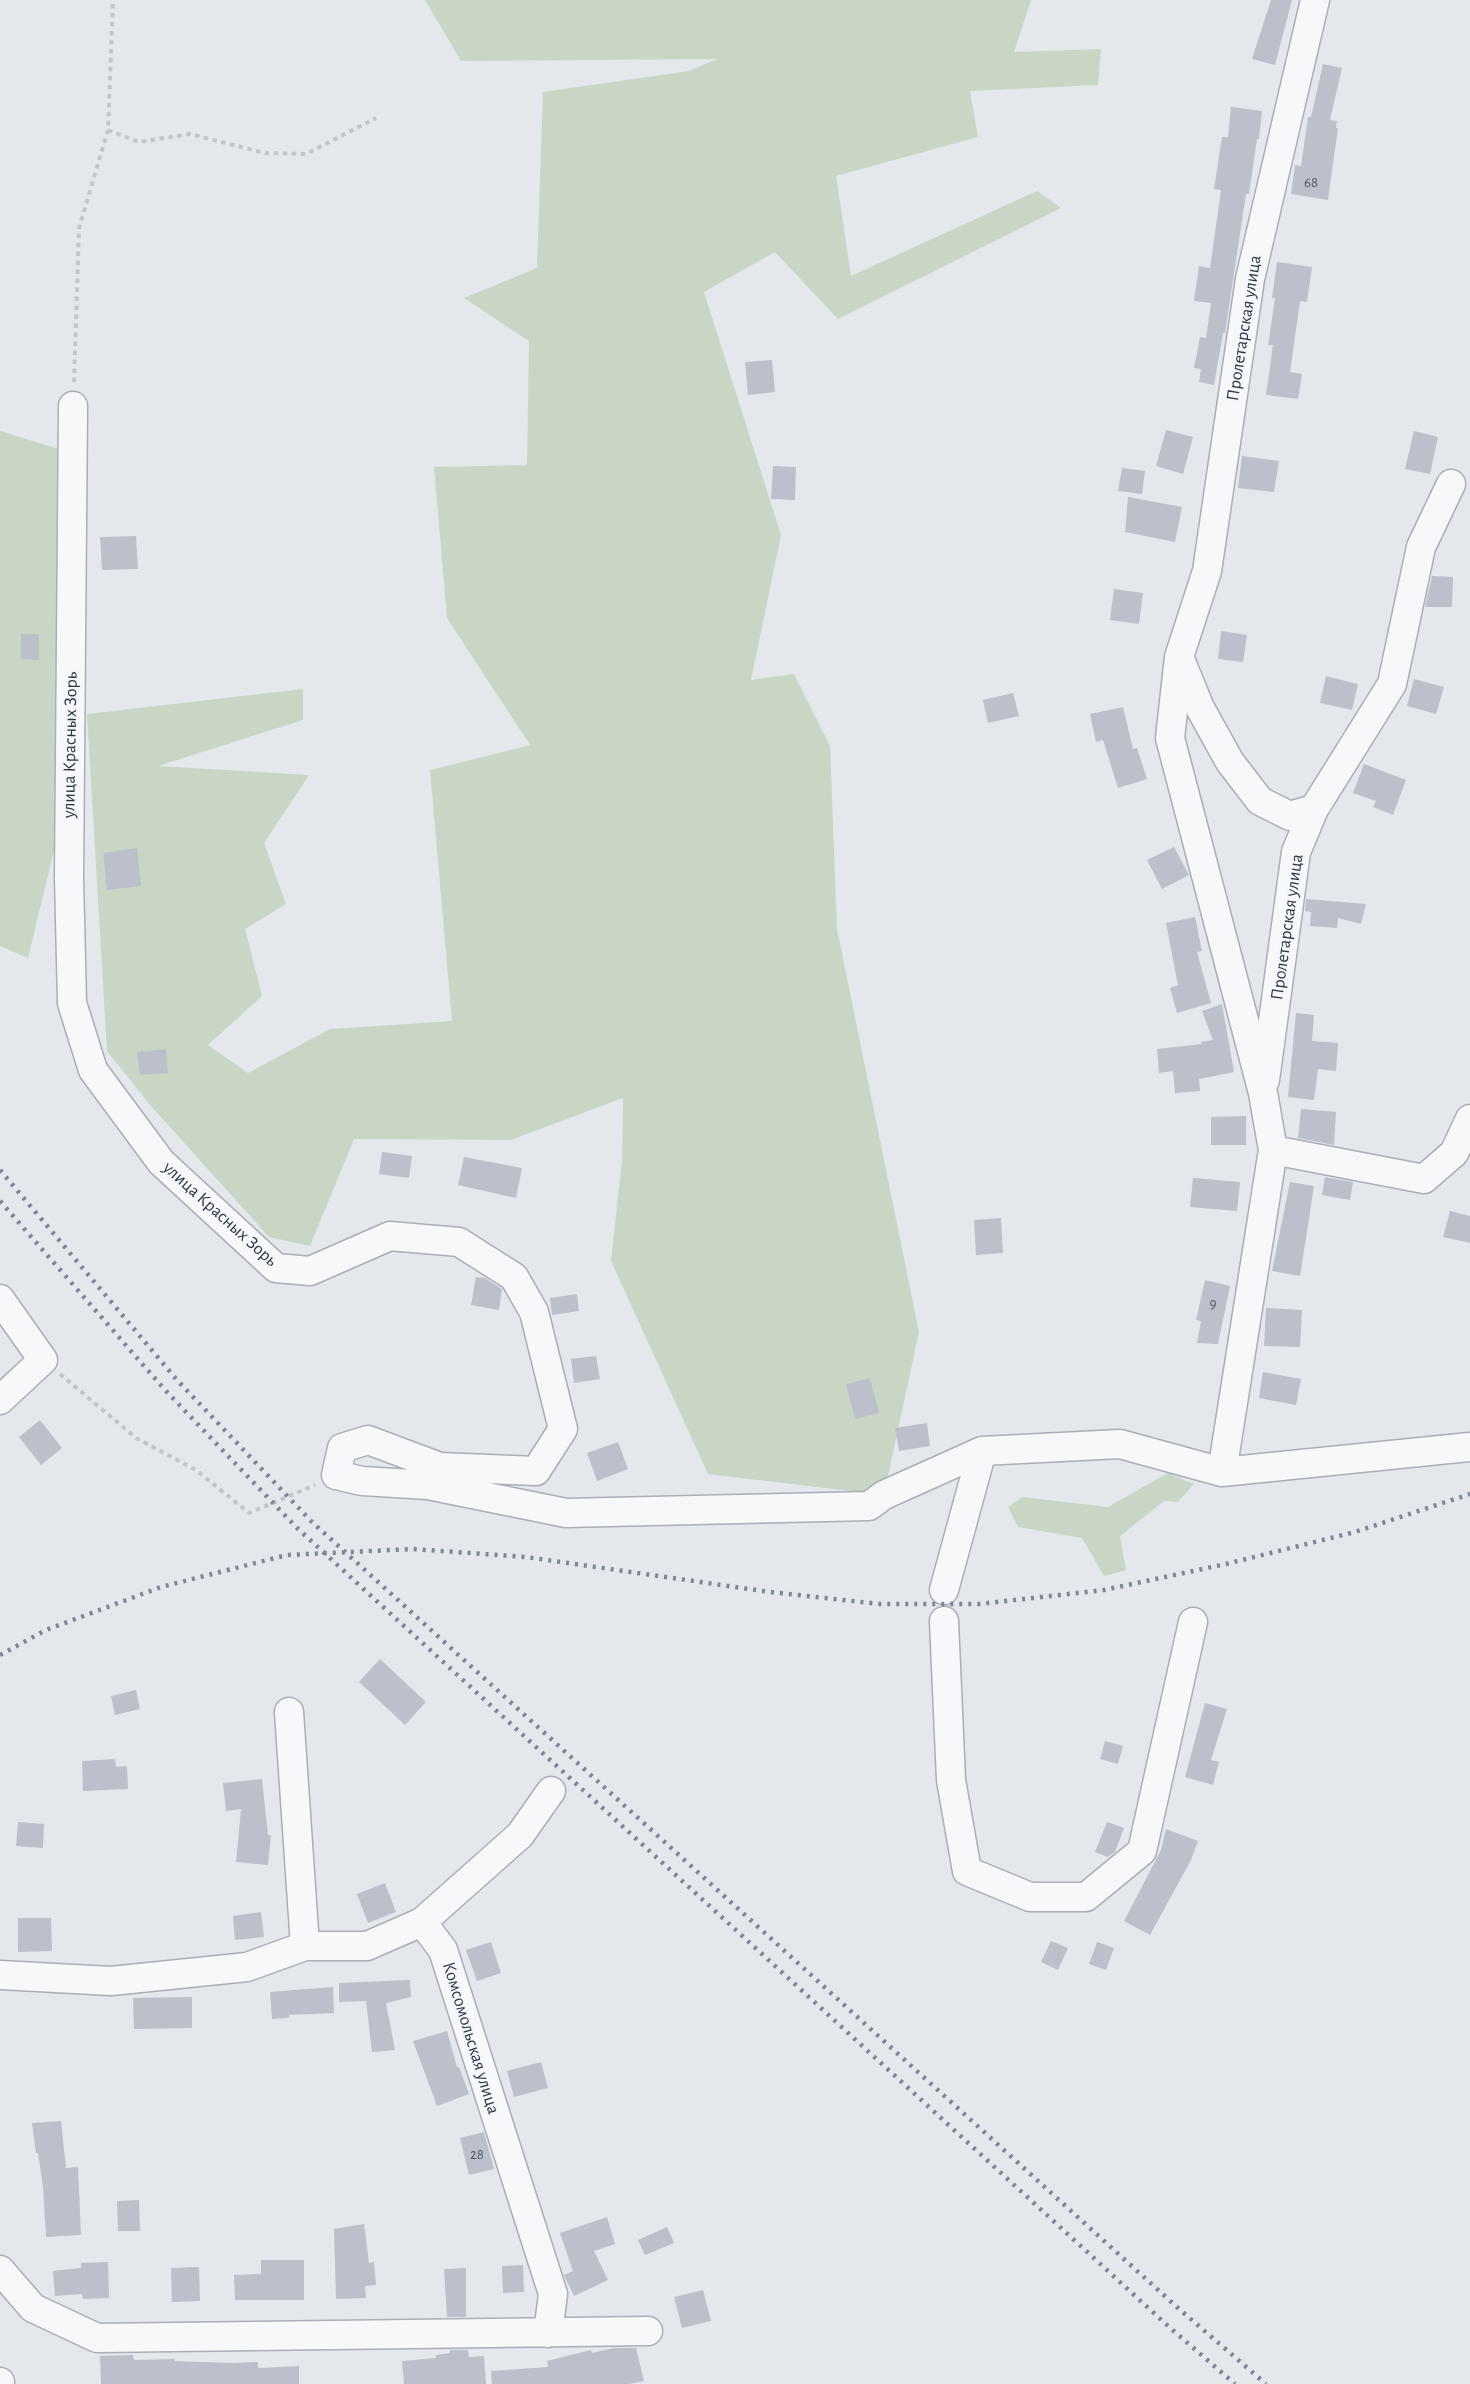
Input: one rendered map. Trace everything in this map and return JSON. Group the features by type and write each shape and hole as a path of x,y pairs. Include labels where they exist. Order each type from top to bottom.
{"street":[{"name":"Пролетарская улица","path":"1222,1472 1273,1150 1263,1093 1170,738 1179,657 1207,571 1250,279 1315,0"},
{"name":"улица Красных Зорь","path":"73,406 69,900 72,1003 93,1070 161,1162 276,1268 310,1271 390,1236 459,1242 514,1277 534,1312 563,1429 536,1471 440,1467 369,1440 342,1448 336,1475"},
{"name":"Пролетарская улица","path":"1263,1093 1296,852 1314,808 1392,684 1421,547 1451,484"},
{"path":"1179,657 1200,708 1230,762 1260,801 1290,816 1314,808"},
{"path":"1273,1150 1424,1179 1454,1153 1470,1119"},
{"path":"0,1299 43,1360 0,1400"},
{"path":"336,1475 362,1481 428,1485 566,1513 869,1506 884,1495 982,1451 1120,1444 1222,1472 1470,1447"},
{"path":"944,1590 982,1451"},
{"path":"944,1621 951,1780 967,1871 1030,1898 1086,1897 1142,1851 1193,1622"},
{"path":"289,1712 304,1946"},
{"path":"0,1976 111,1981 247,1968 304,1946 367,1946 423,1922 520,1835 550,1791"},
{"name":"Комсомольская улица","path":"423,1922 443,1950 553,2294 548,2333"},
{"path":"0,2270 33,2308 97,2338 648,2331"}],"path":[{"path":"73,406 79,228 108,130 113,0"},
{"path":"108,130 139,142 190,134 265,153 306,154 376,118"},
{"path":"43,1360 136,1438 196,1470 249,1513 336,1475"}],"green space":[{"path":"425,0 1031,0 1014,52 1101,49 1098,85 970,91 978,137 836,176 851,276 1037,191 1061,208 838,319 775,252 704,292 781,535 751,680 794,674 830,746 837,929 919,1332 884,1495 708,1474 611,1261 622,1160 623,1098 511,1140 354,1139 310,1246 269,1237 151,1106 107,1051 87,714 303,689 303,720 158,766 309,775 264,843 286,904 245,929 262,996 208,1045 248,1073 330,1029 452,1021 430,770 530,745 447,618 434,467 527,465 529,341 464,298 537,268 543,92 689,71 717,59 461,61"},
{"path":"0,431 65,451 58,834 28,958 0,946"},
{"path":"1168,1473 1194,1484 1178,1502 1164,1501 1120,1536 1126,1570 1104,1576 1082,1538 1018,1527 1008,1507 1022,1497 1108,1507"}],"building":[{"path":"1271,0 1292,0 1275,65 1252,59"},
{"path":"1323,64 1342,68 1330,120 1337,121 1336,128 1338,128 1328,200 1291,194 1295,165 1301,166 1308,117 1311,117"},
{"path":"1231,107 1262,111 1259,139 1257,139 1249,194 1246,194 1225,333 1223,333 1214,385 1199,382 1201,369 1194,368 1200,337 1206,338 1211,303 1194,301 1199,266 1210,268 1221,190 1214,189 1222,137 1228,137"},
{"path":"1277,262 1312,267 1307,302 1300,301 1290,372 1302,374 1298,399 1266,395 1273,345 1268,345 1275,298 1272,298"},
{"path":"772,360 775,392 748,395 745,362"},
{"path":"1166,430 1193,437 1183,474 1156,466"},
{"path":"1414,431 1438,437 1430,474 1405,469"},
{"path":"1242,456 1279,461 1274,492 1238,488"},
{"path":"773,466 796,467 795,500 771,499"},
{"path":"1122,468 1145,471 1142,494 1118,491"},
{"path":"1128,497 1182,507 1175,542 1125,532"},
{"path":"136,536 138,569 102,570 100,537"},
{"path":"1432,576 1453,577 1452,607 1425,607"},
{"path":"1114,589 1143,593 1139,624 1110,620"},
{"path":"1221,631 1247,635 1243,662 1218,659"},
{"path":"21,634 39,634 39,660 21,659"},
{"path":"1326,676 1358,684 1352,710 1320,703"},
{"path":"1414,679 1444,687 1436,714 1407,706"},
{"path":"1013,693 1019,716 988,723 983,700"},
{"path":"1123,707 1133,749 1137,748 1147,779 1118,788 1103,740 1096,742 1090,714"},
{"path":"1364,764 1406,780 1393,815 1373,807 1376,801 1353,793"},
{"path":"1174,847 1189,875 1162,889 1147,860"},
{"path":"137,848 141,886 107,890 103,853"},
{"path":"1306,899 1366,904 1361,924 1338,918 1337,928 1310,926 1311,912 1305,911"},
{"path":"1195,917 1202,951 1197,952 1211,1003 1177,1013 1170,988 1178,985 1166,923"},
{"path":"1222,1004 1234,1072 1199,1079 1200,1091 1175,1093 1173,1071 1159,1073 1157,1049 1202,1044 1201,1042 1213,1040 1202,1011"},
{"path":"1296,1013 1314,1015 1312,1041 1338,1043 1336,1071 1318,1069 1314,1100 1288,1097"},
{"path":"166,1049 168,1073 140,1075 137,1052"},
{"path":"1301,1109 1336,1112 1334,1145 1298,1138"},
{"path":"1246,1116 1246,1145 1211,1145 1211,1117"},
{"path":"382,1152 412,1156 409,1178 379,1174"},
{"path":"464,1157 522,1168 516,1198 458,1185"},
{"path":"1325,1177 1353,1182 1350,1200 1322,1195"},
{"path":"1193,1178 1240,1182 1237,1211 1190,1207"},
{"path":"1290,1182 1314,1186 1300,1276 1272,1271"},
{"path":"1450,1211 1470,1216 1470,1243 1443,1237"},
{"path":"1001,1218 1003,1253 976,1255 974,1220"},
{"path":"476,1277 485,1278 502,1289 499,1310 471,1305"},
{"path":"1205,1280 1230,1286 1218,1344 1197,1343 1201,1321 1196,1320"},
{"path":"577,1294 579,1311 552,1315 550,1298"},
{"path":"1266,1308 1302,1310 1300,1347 1264,1346"},
{"path":"596,1356 600,1379 574,1383 571,1359"},
{"path":"1263,1372 1301,1379 1296,1405 1259,1398"},
{"path":"870,1378 879,1413 855,1419 846,1384"},
{"path":"40,1420 62,1448 41,1465 19,1437"},
{"path":"927,1423 930,1446 899,1451 895,1428"},
{"path":"618,1442 628,1469 597,1481 587,1453"},
{"path":"380,1659 426,1702 405,1725 359,1682"},
{"path":"136,1690 140,1709 115,1715 111,1696"},
{"path":"1205,1703 1227,1709 1211,1760 1219,1762 1213,1785 1185,1777"},
{"path":"1105,1741 1123,1746 1118,1764 1100,1759"},
{"path":"115,1759 116,1767 127,1766 128,1789 83,1791 82,1761"},
{"path":"262,1779 268,1835 271,1835 268,1865 236,1862 241,1809 226,1811 223,1783"},
{"path":"18,1822 44,1824 43,1848 16,1846"},
{"path":"1107,1822 1124,1828 1115,1852 1108,1857 1095,1852"},
{"path":"1166,1829 1198,1841 1191,1860 1150,1935 1124,1921 1161,1850"},
{"path":"385,1883 396,1912 368,1923 357,1894"},
{"path":"261,1912 264,1937 235,1940 233,1916"},
{"path":"18,1918 51,1918 52,1951 18,1952"},
{"path":"1051,1941 1068,1948 1058,1970 1041,1962"},
{"path":"491,1942 501,1973 477,1981 466,1950"},
{"path":"1097,1942 1114,1948 1106,1970 1089,1964"},
{"path":"410,1980 411,1997 386,2003 395,2050 372,2052 366,2001 339,2002 339,1983"},
{"path":"333,1987 334,2013 289,2015 289,2018 272,2019 270,1992"},
{"path":"192,1997 192,2028 134,2029 133,1998"},
{"path":"447,2031 457,2067 459,2067 469,2094 437,2106 413,2041"},
{"path":"541,2062 548,2088 514,2097 507,2071"},
{"path":"61,2121 66,2168 78,2167 81,2235 46,2237 43,2187 32,2123"},
{"path":"484,2132 494,2169 469,2175 460,2138"},
{"path":"139,2200 140,2231 118,2231 117,2201"},
{"path":"607,2217 615,2244 594,2251 608,2280 574,2296 564,2275 573,2271 560,2233"},
{"path":"364,2224 369,2263 374,2262 376,2285 365,2286 366,2298 336,2299 334,2229"},
{"path":"667,2227 674,2243 645,2255 638,2240"},
{"path":"261,2260 304,2260 304,2300 235,2300 234,2275 261,2274"},
{"path":"108,2262 109,2298 83,2299 82,2294 55,2296 53,2271 81,2268 81,2263"},
{"path":"523,2265 524,2292 503,2293 502,2266"},
{"path":"199,2267 200,2301 172,2302 171,2268"},
{"path":"466,2268 466,2317 447,2317 444,2269"},
{"path":"703,2290 711,2321 682,2328 674,2297"},
{"path":"614,2348 636,2348 644,2381 629,2384 492,2384 491,2371 548,2367 547,2361 591,2350 592,2353"},
{"path":"450,2350 468,2350 469,2357 484,2356 486,2384 404,2384 402,2361 436,2358 436,2355 450,2353"},
{"path":"133,2355 134,2360 258,2362 258,2368 299,2366 299,2384 101,2384 100,2356"}],"railway":[{"path":"0,1170 177,1380 312,1522 1178,2308 1266,2384"},
{"path":"0,1201 165,1390 297,1528 1168,2326 1235,2384"},
{"path":"0,1655 46,1630 161,1587 287,1555 413,1549 526,1557 770,1592 880,1604 979,1604 1104,1590 1226,1564 1355,1532 1470,1494"}]}
